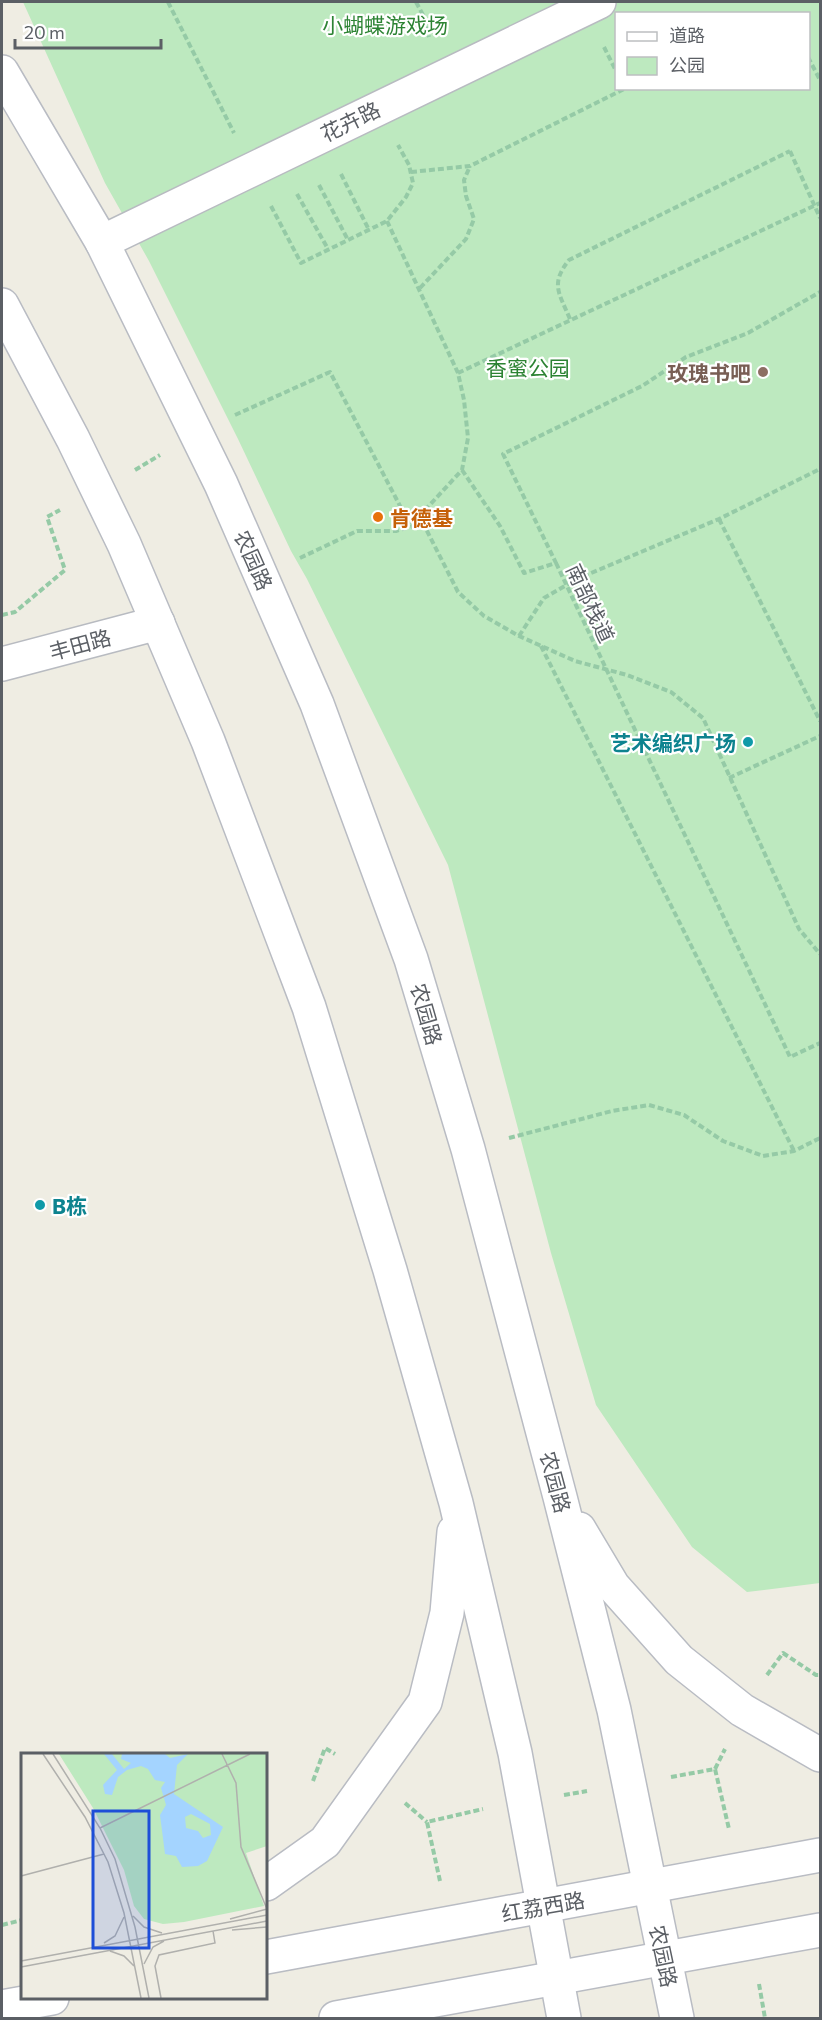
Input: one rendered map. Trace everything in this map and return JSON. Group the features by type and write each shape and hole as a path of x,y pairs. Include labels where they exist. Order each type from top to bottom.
{"main road":[{"name":"花卉路","path":"102,242 599,2"},
{"name":"农园路","path":"2,72 102,242 221,484 317,704 411,959 468,1149 614,1710 677,2019"},
{"path":"2,305 73,439 124,544 208,741 309,1007 390,1269 456,1503 515,1753 564,2019"},
{"name":"丰田路","path":"2,664 158,623"},
{"path":"560,1497 613,1586 680,1660 742,1710 820,1755"},
{"path":"267,1883 325,1842 425,1702 447,1613 456,1503"},
{"name":"红荔西路","path":"267,1957 820,1855"},
{"path":"336,2019 820,1930"},
{"path":"2,2007 46,1999"}],"path":[{"path":"168,2 287,152 348,240"},
{"path":"810,61 820,80"},
{"path":"287,152 301,264 387,221 406,197 413,183 411,172 470,166 622,90"},
{"path":"570,319 557,289 559,273 569,260 790,151 820,218"},
{"path":"287,152 369,230"},
{"path":"287,152 328,249"},
{"path":"420,288 466,239 474,219 466,196 464,180 470,166"},
{"path":"458,373 820,203"},
{"path":"387,221 458,373 464,400 468,438 462,470 426,508 423,523 458,592 484,616 519,636 575,661 627,675 671,692 703,718 799,929 820,954"},
{"name":"南部栈道","path":"820,292 748,333 686,357 642,386 504,454 790,1057 820,1043"},
{"path":"519,636 544,598 560,588 719,519 820,469"},
{"path":"462,470 501,526 524,573 556,563"},
{"path":"719,519 820,721"},
{"path":"262,577 357,531 396,531 423,523"},
{"path":"541,646 794,1151"},
{"path":"729,778 820,736"},
{"path":"468,1149 612,1111 649,1105 684,1115 723,1141 763,1156 794,1151 820,1138"},
{"path":"742,1710 783,1653 816,1675 820,1675"},
{"path":"313,1783 325,1748"},
{"path":"2,1925 21,1920"}],"green space":[{"name":"香蜜公园","path":"23,2 820,2 820,1583 747,1592 692,1547 596,1405 551,1253 448,865 149,261 105,183"}],"place":[{"name":"玫瑰书吧","path":"763,372"},
{"name":"肯德基","path":"378,517"},
{"name":"艺术编织广场","path":"748,742"},
{"name":"B栋","path":"40,1205"}],"park label":[{"name":"小蝴蝶游戏场","path":"385,24"}]}
